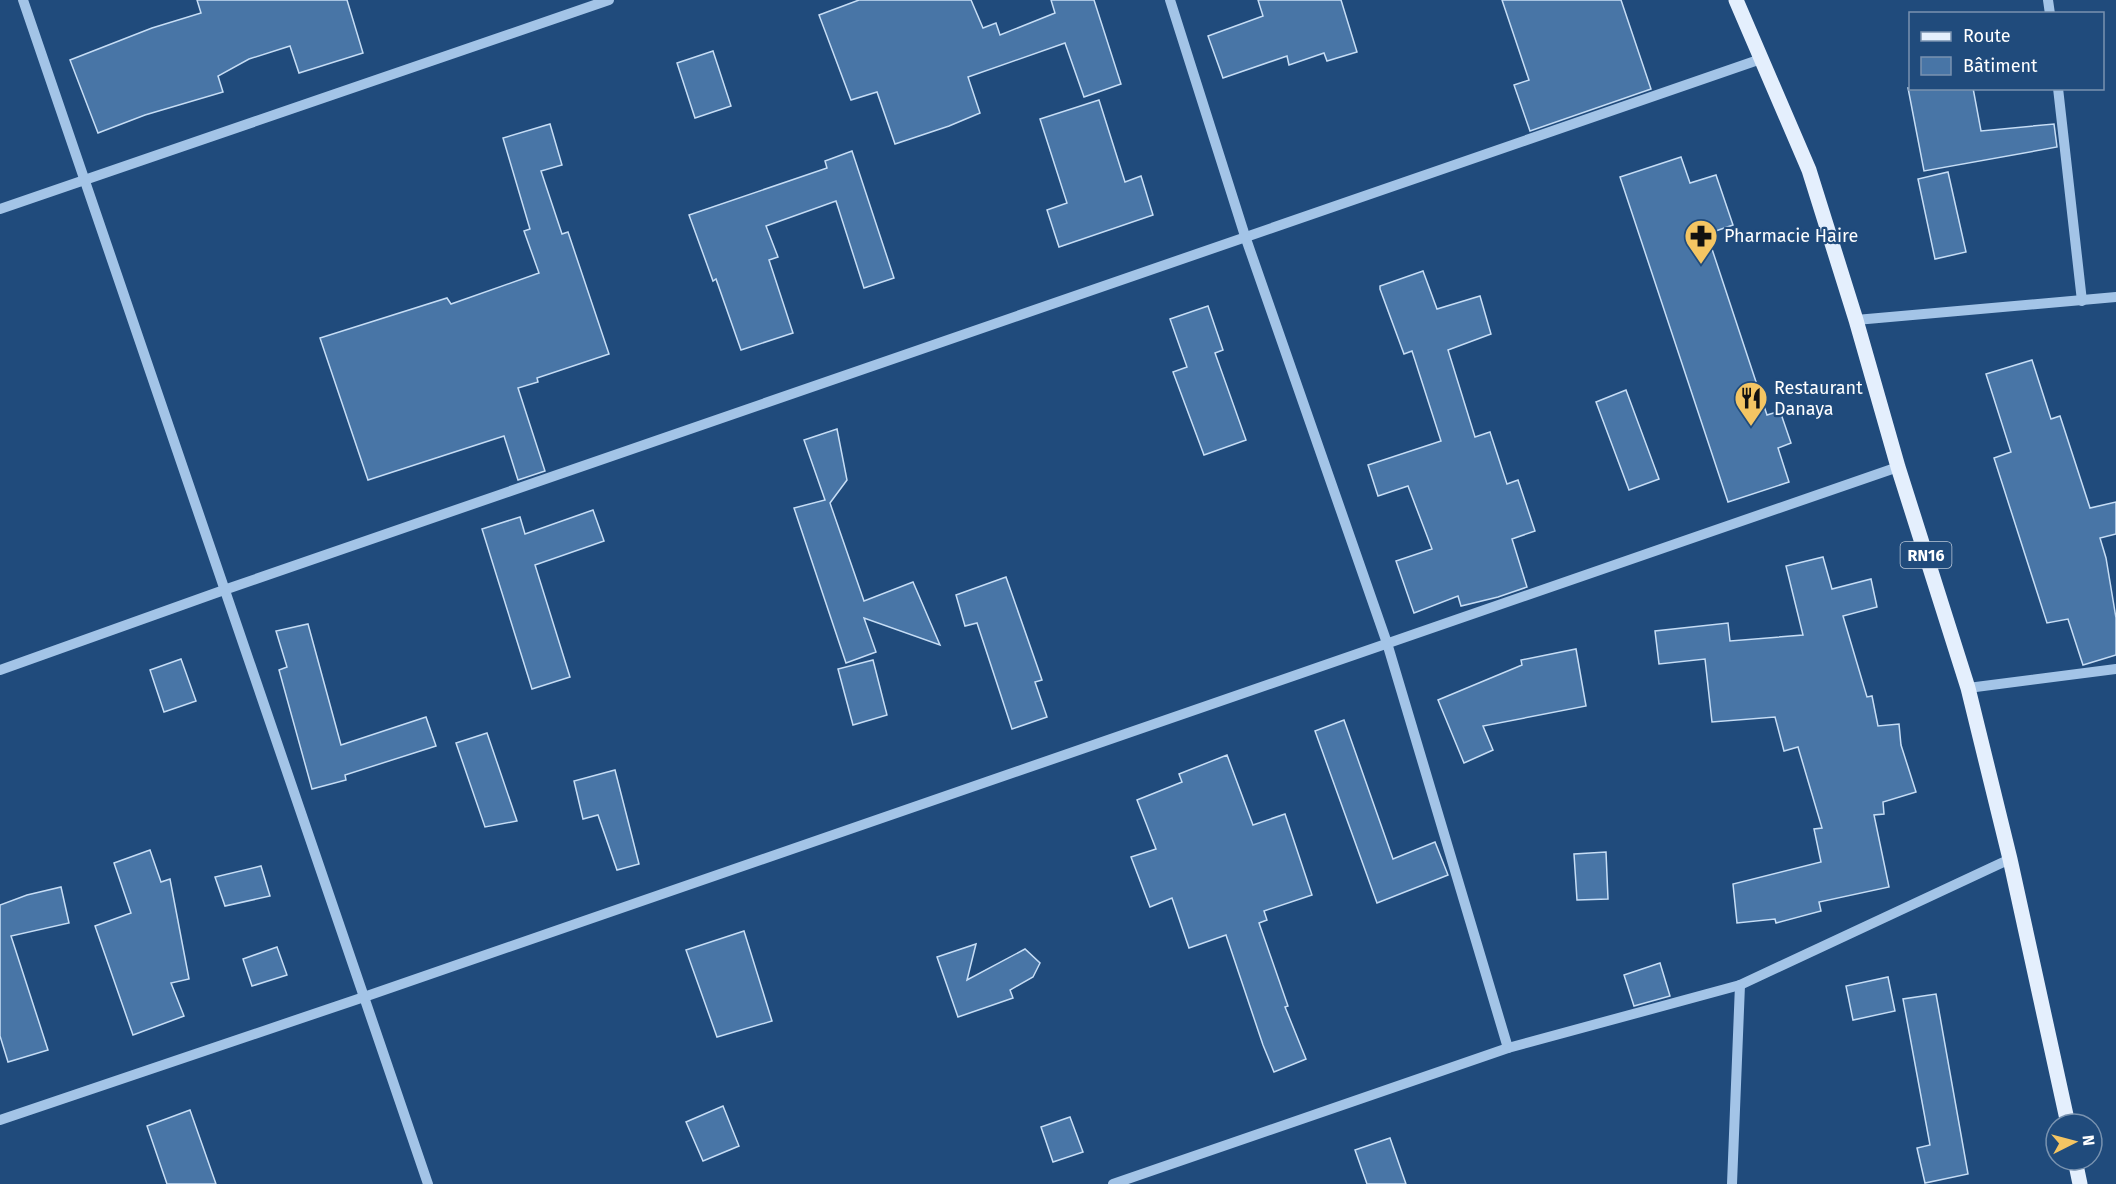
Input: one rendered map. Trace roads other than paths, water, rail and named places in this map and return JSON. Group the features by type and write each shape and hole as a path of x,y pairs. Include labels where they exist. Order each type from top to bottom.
{"main road":[{"name":"RN16","path":"1736,0 1809,170 1856,320 1898,467 1968,688 2010,859 2065,1112"}],"street":[{"path":"23,0 428,1184"},
{"path":"0,209 609,0"},
{"path":"1170,0 1245,236 1387,643 1508,1048"},
{"path":"0,670 224,590 1761,59"},
{"path":"2058,90 2082,301"},
{"path":"1856,320 2116,297"},
{"path":"0,1120 364,997 1898,467"},
{"path":"1968,688 2116,669"},
{"path":"1113,1184 1508,1048 1740,985 2010,859"},
{"path":"1732,1184 1740,985"}],"place":[{"name":"Pharmacie Haire","path":"1701,265"},
{"name":"Restaurant Danaya","path":"1751,427"}]}
